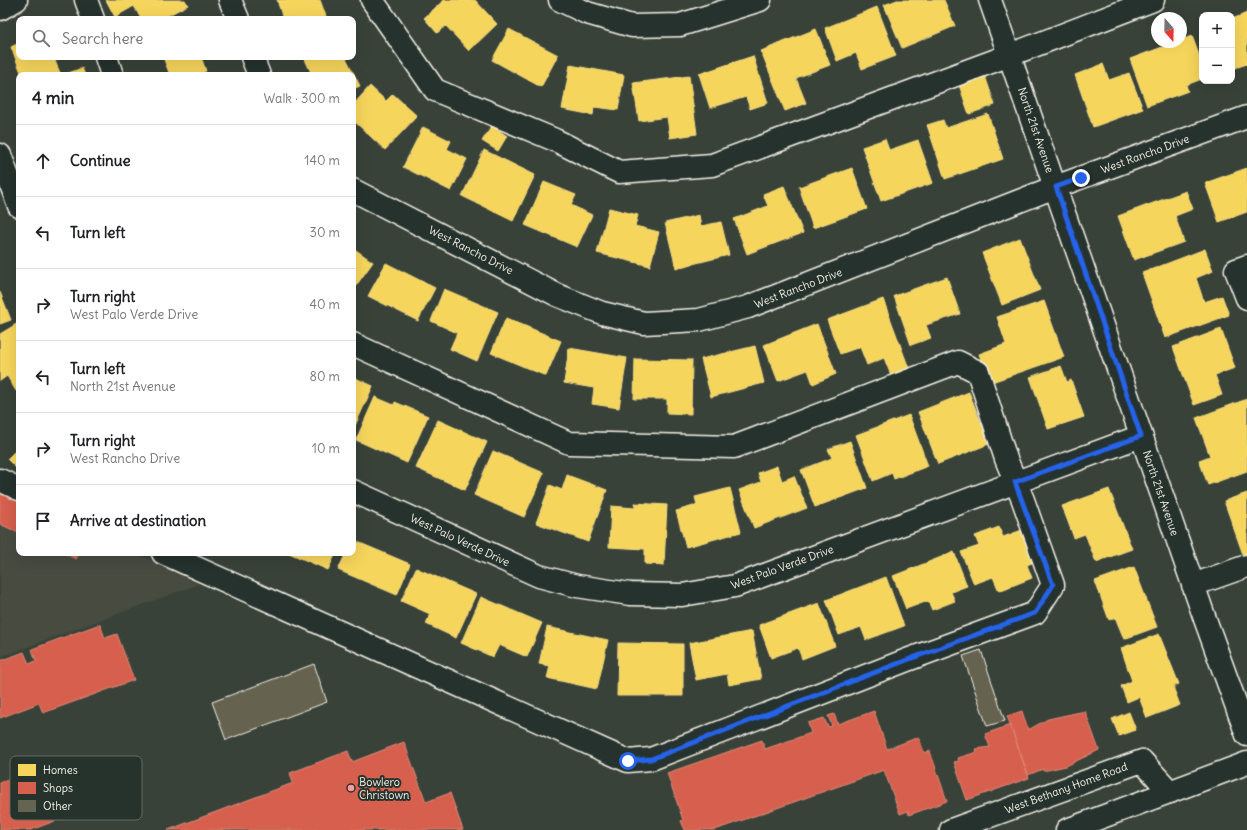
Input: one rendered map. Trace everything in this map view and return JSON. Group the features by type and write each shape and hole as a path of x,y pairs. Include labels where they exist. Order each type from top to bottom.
{"street":[{"path":"0,9 16,0"},
{"path":"86,0 92,16"},
{"path":"230,0 237,16"},
{"path":"372,0 435,90 555,140 619,172 712,166 1010,56 1153,0"},
{"path":"560,0 587,13 632,26 680,24 760,0"},
{"name":"North 21st Avenue","path":"990,0 1193,585 1247,735"},
{"path":"107,60 111,72"},
{"path":"253,60 258,72"},
{"name":"West Rancho Drive","path":"356,192 557,295 602,313 644,323 699,320 748,307 1056,187 1247,117"},
{"path":"0,155 16,198"},
{"path":"1247,266 1236,270 1247,298"},
{"path":"170,556 628,761 651,759 907,660 1035,613 1053,585 1006,459 978,372 958,362 734,447 569,443 356,345"},
{"name":"West Palo Verde Drive","path":"356,492 539,576 577,586 630,594 682,595 735,586 1141,436"},
{"path":"0,480 16,488"},
{"path":"1193,585 1247,566"},
{"name":"West Bethany Home Road","path":"951,830 1142,761 1170,792"},
{"path":"1067,830 1247,763"}],"shaded area":[{"path":"0,490 16,498 16,556 142,556 199,584 0,657"}],"building: Homes":[{"path":"106,0 185,0 188,5 167,16 139,16 134,6 114,16"},
{"path":"277,0 320,0 326,16 282,16"},
{"path":"444,0 475,0 497,24 469,51 446,26 437,33 424,18"},
{"path":"897,0 944,0 955,26 902,48 884,5"},
{"path":"877,7 896,56 862,69 856,53 837,61 825,28"},
{"path":"1247,13 1247,64 1235,68 1235,48 1235,18"},
{"path":"509,29 558,55 541,87 492,60"},
{"path":"816,29 830,65 796,78 806,103 785,111 761,51"},
{"path":"1192,36 1199,55 1199,80 1186,85 1188,91 1147,106 1130,59 1160,48 1187,48 1187,38"},
{"path":"16,44 16,60 11,47"},
{"path":"753,56 768,103 750,109 746,97 710,108 699,74"},
{"path":"16,60 58,60 55,61 60,72 21,72"},
{"path":"164,60 202,60 206,71 204,72 169,72"},
{"path":"305,60 347,60 353,72 311,72"},
{"path":"1103,64 1109,80 1129,73 1143,109 1093,127 1075,75"},
{"path":"570,65 624,75 618,110 594,107 593,115 562,109"},
{"path":"82,68 84,72 71,72"},
{"path":"689,76 697,134 670,138 667,117 639,121 633,83"},
{"path":"985,76 995,105 969,114 959,85"},
{"path":"356,78 360,86 356,88"},
{"path":"370,86 386,101 393,94 417,116 385,150 356,123 356,102"},
{"path":"988,114 1003,159 945,179 927,125 943,120 946,128"},
{"path":"492,126 507,136 498,151 482,141"},
{"path":"423,127 451,141 447,149 467,159 451,191 403,167"},
{"path":"885,139 889,150 918,140 933,183 881,201 862,147"},
{"path":"484,150 535,175 513,221 462,196"},
{"path":"852,168 867,209 813,228 799,187"},
{"path":"1247,168 1247,212 1219,222 1205,183"},
{"path":"544,182 576,195 571,205 592,215 577,247 525,225"},
{"path":"784,186 803,233 747,254 734,219 768,206 763,194"},
{"path":"1186,191 1193,209 1175,216 1184,242 1134,260 1118,216"},
{"path":"609,208 638,215 635,226 659,232 650,266 597,253"},
{"path":"699,215 701,226 721,222 729,255 676,268 665,223"},
{"path":"1020,238 1040,290 1002,305 982,253"},
{"path":"1205,249 1213,271 1196,278 1204,302 1222,296 1229,315 1165,338 1142,273"},
{"path":"356,250 373,262 356,286"},
{"path":"386,263 435,288 418,321 368,296"},
{"path":"947,277 960,314 926,325 931,338 911,345 894,296"},
{"path":"444,289 498,312 477,361 450,349 457,333 431,321"},
{"path":"0,292 11,320 0,324"},
{"path":"883,299 910,371 892,378 884,358 867,365 860,347 840,354 827,320"},
{"path":"1044,301 1064,357 989,383 979,354 1006,344 997,317"},
{"path":"506,318 561,341 546,376 491,353"},
{"path":"16,324 16,391 7,376 0,381 0,334"},
{"path":"817,324 836,374 813,384 808,370 778,381 764,345"},
{"path":"1221,329 1235,368 1215,375 1222,395 1194,405 1173,347"},
{"path":"755,346 764,383 711,397 701,359"},
{"path":"569,348 627,358 619,408 592,404 594,388 564,383"},
{"path":"635,359 692,360 691,414 667,413 667,399 634,399"},
{"path":"1061,366 1067,382 1071,380 1084,417 1048,429 1030,377"},
{"path":"356,378 373,386 356,423"},
{"path":"969,392 989,444 938,464 918,412"},
{"path":"375,397 394,405 395,402 428,416 407,463 356,440"},
{"path":"1247,399 1247,471 1208,485 1199,460 1210,456 1196,418"},
{"path":"909,415 928,466 894,479 892,473 873,481 856,435"},
{"path":"438,420 487,442 465,490 416,468"},
{"path":"850,441 867,488 815,507 801,470 832,458 828,449"},
{"path":"16,450 16,468 7,459"},
{"path":"493,451 544,473 524,517 474,495"},
{"path":"777,466 782,481 794,476 807,508 754,528 739,490 761,482 758,473"},
{"path":"567,475 607,490 588,542 536,523 550,485 562,490"},
{"path":"730,488 741,532 686,547 676,511 697,505 695,497"},
{"path":"1109,489 1132,549 1096,562 1085,534 1074,538 1062,506"},
{"path":"1247,493 1247,559 1245,560 1224,501"},
{"path":"635,503 667,505 664,565 645,564 645,549 609,547 611,506 635,508"},
{"path":"999,527 1003,537 1022,530 1034,562 1027,565 1032,578 999,591 993,577 974,584 961,552 979,546 975,536"},
{"path":"356,541 410,564 397,595 338,570 345,556 356,556"},
{"path":"954,552 967,586 951,592 955,601 932,610 928,601 906,609 893,576"},
{"path":"296,556 335,556 328,570"},
{"path":"1134,567 1157,627 1124,639 1115,617 1109,620 1095,581"},
{"path":"416,568 476,594 456,638 426,624 430,614 401,601"},
{"path":"886,577 904,626 866,640 861,627 839,635 826,600"},
{"path":"481,597 542,623 527,657 499,645 493,657 461,643"},
{"path":"819,603 835,646 802,659 798,648 771,658 759,625"},
{"path":"547,627 608,640 597,689 547,678 550,666 539,664"},
{"path":"752,631 761,679 729,685 727,674 696,680 689,643"},
{"path":"1159,634 1179,684 1173,687 1180,705 1147,718 1139,697 1127,702 1121,686 1132,681 1121,648"},
{"path":"618,643 683,644 683,696 617,696"},
{"path":"1129,712 1136,730 1119,736 1112,719"}],"building: Shops":[{"path":"0,490 16,498 16,532 0,524"},
{"path":"70,556 78,556 76,559"},
{"path":"100,624 105,638 117,634 134,680 43,713 39,703 0,718 0,661 24,652 29,664 36,661 32,649"},
{"path":"874,711 887,749 919,737 924,753 930,751 947,801 909,815 908,811 900,814 884,770 715,830 685,830 667,773 762,740 765,749 811,733 808,723 824,718 828,727 832,726 828,716 834,714 838,724"},
{"path":"1022,711 1028,730 1048,719 1085,711 1099,750 1066,766 1043,771 1043,769 1028,775 1007,716"},
{"path":"1010,725 1029,778 967,800 954,762 959,761 958,758 977,752 976,749 990,747 985,734"},
{"name":"Bowlero Christown","path":"404,742 426,802 450,793 463,830 168,830 293,783 290,773 348,751 352,762"},
{"path":"10,778 10,820 57,820 31,830 0,830 0,782"}],"building: Other":[{"path":"981,650 1005,721 987,726 963,656"},
{"path":"314,664 327,702 226,740 212,702"}],"place":[{"name":"Bowlero Christown","path":"351,788"}],"route":[{"path":"628,761 651,759 907,660 1035,613 1053,585 1023,500 1015,482 1141,436 1056,187 1081,178"}]}
